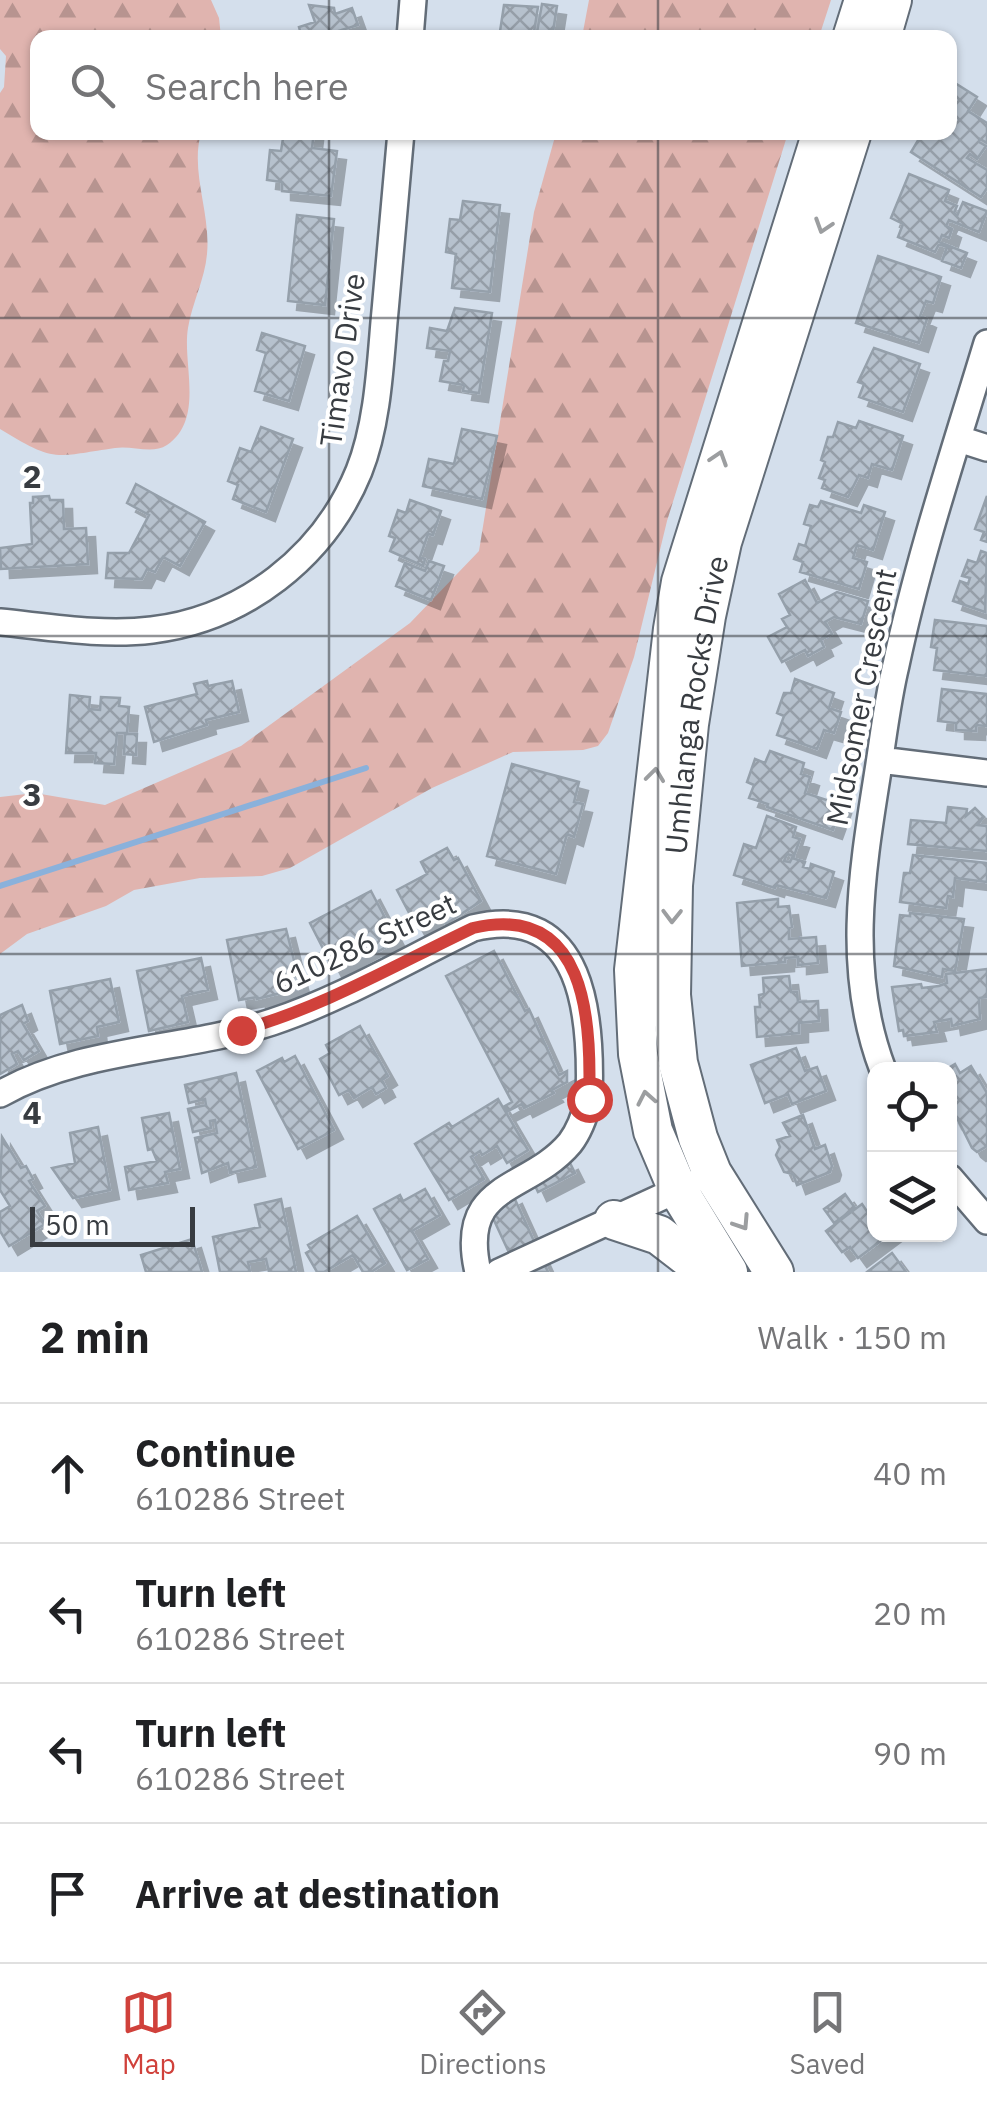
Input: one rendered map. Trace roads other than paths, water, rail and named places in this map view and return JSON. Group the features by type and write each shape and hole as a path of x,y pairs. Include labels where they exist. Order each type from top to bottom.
{"main road":[{"path":"855,30 864,0"},
{"path":"883,30 892,0"},
{"name":"Umhlanga Rocks Drive","path":"728,1272 678,1190 653,1131 638,1054 634,970 672,630 681,582 819,140"},
{"name":"Umhlanga Rocks Drive","path":"774,1272 712,1173 698,1138 678,1062 670,995 673,884 689,724 722,542 849,140"},
{"path":"614,1220 658,1235 707,1272"}],"street":[{"path":"411,30 413,0"},
{"name":"Timavo Drive","path":"0,622 95,631 151,630 205,618 267,586 324,534 359,472 370,430 381,355 400,140"},
{"name":"Midsomer Crescent","path":"881,1062 862,995 858,946 865,855 886,716 908,612 987,343"},
{"path":"959,439 987,448"},
{"path":"880,760 987,773"},
{"name":"610286 Street","path":"0,1094 65,1066 216,1037 274,1021 473,928 506,923 535,930 562,950 577,978 583,1002 589,1099 585,1115 568,1145 521,1177 482,1211 473,1236 478,1272"},
{"path":"499,1272 712,1173"},
{"path":"957,1186 987,1221"}],"waterway":[{"path":"0,886 366,768"}]}
